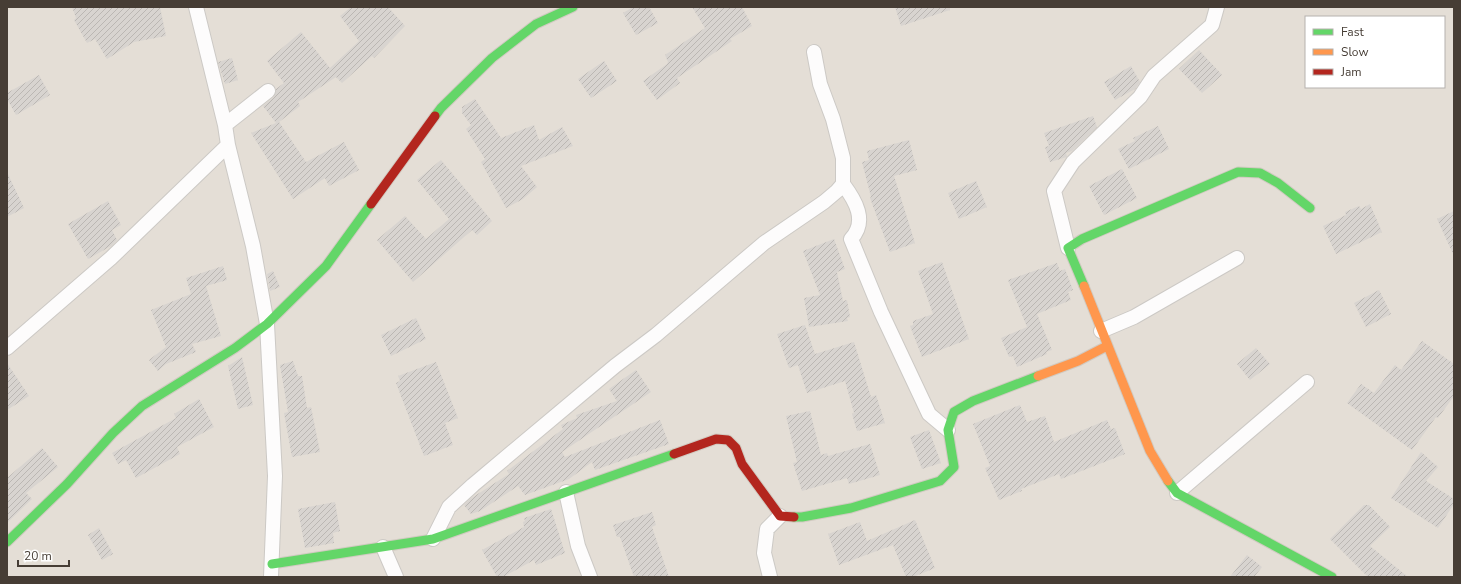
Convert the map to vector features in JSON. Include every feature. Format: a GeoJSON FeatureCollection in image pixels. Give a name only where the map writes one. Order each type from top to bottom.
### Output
{"type":"FeatureCollection","features":[{"type":"Feature","properties":{"kind":"street"},"geometry":{"type":"LineString","coordinates":[[196,7],[253,246],[267,324],[275,476],[272,570],[383,547],[434,539],[716,438],[728,440],[736,448],[742,464],[780,516]]}},
{"type":"Feature","properties":{"kind":"street"},"geometry":{"type":"LineString","coordinates":[[9,535],[142,406],[235,348],[267,324],[326,266],[441,108],[499,53],[536,24],[573,7]]}},
{"type":"Feature","properties":{"kind":"street"},"geometry":{"type":"LineString","coordinates":[[1217,7],[1212,24],[1154,76],[1140,97],[1073,162],[1054,191],[1068,248],[1150,451],[1161,471],[1177,493],[1332,577]]}},
{"type":"Feature","properties":{"kind":"street"},"geometry":{"type":"LineString","coordinates":[[814,52],[820,84],[833,119],[843,158],[843,184],[856,202],[858,210],[860,222],[856,235],[851,239],[881,312],[929,414],[948,430]]}},
{"type":"Feature","properties":{"kind":"street"},"geometry":{"type":"LineString","coordinates":[[225,125],[268,91]]}},
{"type":"Feature","properties":{"kind":"street"},"geometry":{"type":"LineString","coordinates":[[7,348],[111,258],[228,145]]}},
{"type":"Feature","properties":{"kind":"street"},"geometry":{"type":"LineString","coordinates":[[1068,248],[1082,239],[1238,172],[1260,173],[1278,183],[1310,208]]}},
{"type":"Feature","properties":{"kind":"street"},"geometry":{"type":"LineString","coordinates":[[434,539],[449,507],[473,485],[604,375],[656,335],[764,243],[824,202],[843,184]]}},
{"type":"Feature","properties":{"kind":"street"},"geometry":{"type":"LineString","coordinates":[[1101,331],[1134,317],[1237,258]]}},
{"type":"Feature","properties":{"kind":"street"},"geometry":{"type":"LineString","coordinates":[[770,577],[764,553],[767,529],[780,516],[802,517],[851,508],[940,481],[954,467],[948,430],[954,412],[973,401],[1078,361],[1107,346]]}},
{"type":"Feature","properties":{"kind":"street"},"geometry":{"type":"LineString","coordinates":[[1177,493],[1307,382]]}},
{"type":"Feature","properties":{"kind":"street"},"geometry":{"type":"LineString","coordinates":[[566,492],[578,546],[590,577]]}},
{"type":"Feature","properties":{"kind":"street"},"geometry":{"type":"LineString","coordinates":[[383,547],[396,577]]}},
{"type":"Feature","properties":{"kind":"shaded area"},"geometry":{"type":"Polygon","coordinates":[[[7,7],[1454,7],[1454,577],[7,577],[7,7]]]}},
{"type":"Feature","properties":{"kind":"building"},"geometry":{"type":"Polygon","coordinates":[[[72,7],[160,7],[166,36],[134,42],[107,59],[95,39],[87,43],[74,20],[76,18],[72,7]]]}},
{"type":"Feature","properties":{"kind":"building"},"geometry":{"type":"Polygon","coordinates":[[[351,7],[388,7],[405,26],[374,58],[372,56],[342,83],[336,77],[298,102],[300,106],[279,122],[306,162],[344,142],[359,170],[329,186],[325,178],[293,199],[251,133],[276,123],[263,106],[274,97],[276,89],[284,83],[267,61],[301,32],[330,68],[359,41],[340,16],[351,7]]]}},
{"type":"Feature","properties":{"kind":"building"},"geometry":{"type":"Polygon","coordinates":[[[633,7],[649,7],[658,23],[636,35],[623,13],[633,7]]]}},
{"type":"Feature","properties":{"kind":"building"},"geometry":{"type":"Polygon","coordinates":[[[692,7],[742,7],[752,26],[730,39],[732,41],[677,78],[680,83],[657,100],[643,81],[667,64],[668,62],[665,55],[705,28],[692,7]]]}},
{"type":"Feature","properties":{"kind":"building"},"geometry":{"type":"Polygon","coordinates":[[[895,7],[950,7],[950,10],[901,26],[895,7]]]}},
{"type":"Feature","properties":{"kind":"building"},"geometry":{"type":"Polygon","coordinates":[[[1199,50],[1222,75],[1202,93],[1179,69],[1199,50]]]}},
{"type":"Feature","properties":{"kind":"building"},"geometry":{"type":"Polygon","coordinates":[[[232,58],[238,80],[225,84],[218,62],[232,58]]]}},
{"type":"Feature","properties":{"kind":"building"},"geometry":{"type":"Polygon","coordinates":[[[604,61],[617,81],[591,98],[578,79],[604,61]]]}},
{"type":"Feature","properties":{"kind":"building"},"geometry":{"type":"Polygon","coordinates":[[[1131,66],[1140,82],[1135,89],[1115,100],[1104,82],[1131,66]]]}},
{"type":"Feature","properties":{"kind":"building"},"geometry":{"type":"Polygon","coordinates":[[[39,75],[50,95],[16,115],[7,99],[7,93],[39,75]]]}},
{"type":"Feature","properties":{"kind":"building"},"geometry":{"type":"Polygon","coordinates":[[[475,99],[501,138],[534,125],[539,140],[562,127],[573,146],[521,166],[537,187],[523,199],[506,208],[481,162],[485,159],[466,129],[471,125],[462,113],[462,107],[475,99]]]}},
{"type":"Feature","properties":{"kind":"building"},"geometry":{"type":"Polygon","coordinates":[[[1093,116],[1097,127],[1072,151],[1066,153],[1067,157],[1050,162],[1045,147],[1049,146],[1044,133],[1093,116]]]}},
{"type":"Feature","properties":{"kind":"building"},"geometry":{"type":"Polygon","coordinates":[[[1158,126],[1169,149],[1129,169],[1118,149],[1135,141],[1133,138],[1158,126]]]}},
{"type":"Feature","properties":{"kind":"building"},"geometry":{"type":"Polygon","coordinates":[[[909,140],[917,170],[894,176],[915,243],[890,252],[870,198],[862,162],[869,160],[867,151],[909,140]]]}},
{"type":"Feature","properties":{"kind":"building"},"geometry":{"type":"Polygon","coordinates":[[[441,160],[492,221],[477,235],[472,230],[413,282],[377,240],[405,216],[426,239],[449,219],[417,180],[441,160]]]}},
{"type":"Feature","properties":{"kind":"building"},"geometry":{"type":"Polygon","coordinates":[[[1122,169],[1137,198],[1104,215],[1089,186],[1122,169]]]}},
{"type":"Feature","properties":{"kind":"building"},"geometry":{"type":"Polygon","coordinates":[[[7,172],[24,208],[7,217],[7,172]]]}},
{"type":"Feature","properties":{"kind":"building"},"geometry":{"type":"Polygon","coordinates":[[[976,181],[987,207],[959,219],[948,193],[976,181]]]}},
{"type":"Feature","properties":{"kind":"building"},"geometry":{"type":"Polygon","coordinates":[[[108,201],[121,225],[112,230],[117,240],[111,246],[88,259],[68,224],[108,201]]]}},
{"type":"Feature","properties":{"kind":"building"},"geometry":{"type":"Polygon","coordinates":[[[1370,204],[1382,232],[1336,254],[1323,226],[1346,215],[1345,212],[1359,206],[1361,209],[1370,204]]]}},
{"type":"Feature","properties":{"kind":"building"},"geometry":{"type":"Polygon","coordinates":[[[1454,211],[1454,256],[1437,219],[1454,211]]]}},
{"type":"Feature","properties":{"kind":"building"},"geometry":{"type":"Polygon","coordinates":[[[834,239],[845,269],[837,272],[843,301],[847,300],[850,317],[847,318],[848,321],[809,327],[804,298],[820,295],[803,251],[834,239]]]}},
{"type":"Feature","properties":{"kind":"building"},"geometry":{"type":"Polygon","coordinates":[[[942,262],[969,339],[922,357],[910,326],[913,325],[913,321],[933,314],[918,271],[942,262]]]}},
{"type":"Feature","properties":{"kind":"building"},"geometry":{"type":"Polygon","coordinates":[[[1057,263],[1060,271],[1065,269],[1073,290],[1068,292],[1071,300],[1037,314],[1052,350],[1046,352],[1047,354],[1017,367],[1013,356],[1009,357],[1001,338],[1027,327],[1008,280],[1057,263]]]}},
{"type":"Feature","properties":{"kind":"building"},"geometry":{"type":"Polygon","coordinates":[[[223,266],[227,280],[206,286],[221,336],[192,344],[196,352],[166,364],[158,371],[149,360],[166,347],[151,310],[191,294],[186,278],[223,266]]]}},
{"type":"Feature","properties":{"kind":"building"},"geometry":{"type":"Polygon","coordinates":[[[273,271],[280,287],[270,291],[267,274],[273,271]]]}},
{"type":"Feature","properties":{"kind":"building"},"geometry":{"type":"Polygon","coordinates":[[[1379,290],[1391,314],[1366,327],[1354,303],[1379,290]]]}},
{"type":"Feature","properties":{"kind":"building"},"geometry":{"type":"Polygon","coordinates":[[[416,318],[426,339],[391,356],[381,335],[416,318]]]}},
{"type":"Feature","properties":{"kind":"building"},"geometry":{"type":"Polygon","coordinates":[[[805,325],[815,354],[854,342],[871,397],[876,395],[885,423],[857,431],[852,414],[854,413],[845,381],[807,393],[798,365],[789,368],[777,334],[805,325]]]}},
{"type":"Feature","properties":{"kind":"building"},"geometry":{"type":"Polygon","coordinates":[[[1422,341],[1454,364],[1454,396],[1438,418],[1436,417],[1412,450],[1347,403],[1361,384],[1374,393],[1395,365],[1401,370],[1422,341]]]}},
{"type":"Feature","properties":{"kind":"building"},"geometry":{"type":"Polygon","coordinates":[[[1256,348],[1270,364],[1250,380],[1237,364],[1256,348]]]}},
{"type":"Feature","properties":{"kind":"building"},"geometry":{"type":"Polygon","coordinates":[[[242,357],[253,405],[238,409],[228,366],[242,357]]]}},
{"type":"Feature","properties":{"kind":"building"},"geometry":{"type":"Polygon","coordinates":[[[293,361],[298,376],[302,376],[307,408],[311,407],[320,452],[292,457],[284,413],[288,412],[280,365],[293,361]]]}},
{"type":"Feature","properties":{"kind":"building"},"geometry":{"type":"Polygon","coordinates":[[[436,362],[458,418],[445,423],[453,445],[424,456],[396,383],[400,381],[398,376],[436,362]]]}},
{"type":"Feature","properties":{"kind":"building"},"geometry":{"type":"Polygon","coordinates":[[[7,363],[29,396],[7,410],[7,363]]]}},
{"type":"Feature","properties":{"kind":"building"},"geometry":{"type":"Polygon","coordinates":[[[636,370],[651,392],[562,452],[565,457],[660,420],[669,444],[595,470],[592,462],[569,479],[525,495],[518,486],[480,511],[471,514],[464,505],[470,499],[509,474],[507,471],[563,429],[561,425],[577,418],[576,415],[617,401],[609,389],[636,370]]]}},
{"type":"Feature","properties":{"kind":"building"},"geometry":{"type":"Polygon","coordinates":[[[199,399],[214,427],[177,447],[180,454],[136,478],[126,460],[118,464],[112,453],[176,418],[174,414],[199,399]]]}},
{"type":"Feature","properties":{"kind":"building"},"geometry":{"type":"Polygon","coordinates":[[[1020,405],[1027,422],[1045,416],[1054,442],[1107,420],[1111,429],[1115,428],[1125,454],[1061,479],[1059,474],[1021,489],[1022,491],[999,500],[985,468],[990,466],[973,424],[1020,405]]]}},
{"type":"Feature","properties":{"kind":"building"},"geometry":{"type":"Polygon","coordinates":[[[810,411],[821,455],[827,453],[828,456],[870,444],[880,475],[849,484],[847,478],[802,491],[793,463],[797,462],[786,416],[810,411]]]}},
{"type":"Feature","properties":{"kind":"building"},"geometry":{"type":"Polygon","coordinates":[[[929,430],[941,463],[922,469],[910,437],[929,430]]]}},
{"type":"Feature","properties":{"kind":"building"},"geometry":{"type":"Polygon","coordinates":[[[42,448],[58,467],[26,493],[32,499],[7,523],[7,478],[42,448]]]}},
{"type":"Feature","properties":{"kind":"building"},"geometry":{"type":"Polygon","coordinates":[[[1421,452],[1438,467],[1426,481],[1454,499],[1454,504],[1438,528],[1391,498],[1421,452]]]}},
{"type":"Feature","properties":{"kind":"building"},"geometry":{"type":"Polygon","coordinates":[[[335,502],[340,531],[333,533],[334,543],[305,548],[298,509],[335,502]]]}},
{"type":"Feature","properties":{"kind":"building"},"geometry":{"type":"Polygon","coordinates":[[[1364,505],[1369,505],[1390,527],[1370,546],[1408,577],[1368,577],[1330,539],[1364,505]]]}},
{"type":"Feature","properties":{"kind":"building"},"geometry":{"type":"Polygon","coordinates":[[[551,509],[565,553],[536,565],[534,560],[503,577],[497,577],[482,550],[524,527],[524,518],[551,509]]]}},
{"type":"Feature","properties":{"kind":"building"},"geometry":{"type":"Polygon","coordinates":[[[652,512],[656,525],[652,527],[669,577],[634,577],[620,537],[617,537],[613,525],[652,512]]]}},
{"type":"Feature","properties":{"kind":"building"},"geometry":{"type":"Polygon","coordinates":[[[915,520],[935,568],[913,577],[906,577],[893,545],[839,565],[828,534],[860,522],[867,541],[915,520]]]}},
{"type":"Feature","properties":{"kind":"building"},"geometry":{"type":"Polygon","coordinates":[[[99,528],[113,554],[102,560],[88,535],[99,528]]]}},
{"type":"Feature","properties":{"kind":"building"},"geometry":{"type":"Polygon","coordinates":[[[1247,555],[1262,567],[1254,577],[1230,577],[1247,555]]]}},
{"type":"Feature","properties":{"kind":"traffic: fast"},"geometry":{"type":"LineString","coordinates":[[435,116],[441,108],[492,58],[536,24],[573,7]]}},
{"type":"Feature","properties":{"kind":"traffic: fast"},"geometry":{"type":"LineString","coordinates":[[1084,286],[1068,248],[1082,239],[1238,172],[1260,173],[1278,183],[1310,208]]}},
{"type":"Feature","properties":{"kind":"traffic: fast"},"geometry":{"type":"LineString","coordinates":[[7,542],[67,484],[113,433],[142,406],[235,348],[267,324],[326,266],[371,204]]}},
{"type":"Feature","properties":{"kind":"traffic: fast"},"geometry":{"type":"LineString","coordinates":[[794,517],[802,517],[851,508],[940,481],[954,467],[948,430],[954,412],[973,401],[1038,376]]}},
{"type":"Feature","properties":{"kind":"traffic: fast"},"geometry":{"type":"LineString","coordinates":[[272,564],[433,539],[674,454]]}},
{"type":"Feature","properties":{"kind":"traffic: fast"},"geometry":{"type":"LineString","coordinates":[[1168,481],[1177,493],[1332,577]]}},
{"type":"Feature","properties":{"kind":"traffic: slow"},"geometry":{"type":"LineString","coordinates":[[1084,286],[1150,451],[1168,481]]}},
{"type":"Feature","properties":{"kind":"traffic: slow"},"geometry":{"type":"LineString","coordinates":[[1038,376],[1078,361],[1107,346]]}},
{"type":"Feature","properties":{"kind":"traffic: jam"},"geometry":{"type":"LineString","coordinates":[[371,204],[435,116]]}},
{"type":"Feature","properties":{"kind":"traffic: jam"},"geometry":{"type":"LineString","coordinates":[[674,454],[716,439],[728,440],[736,448],[742,464],[780,516],[794,517]]}}]}
